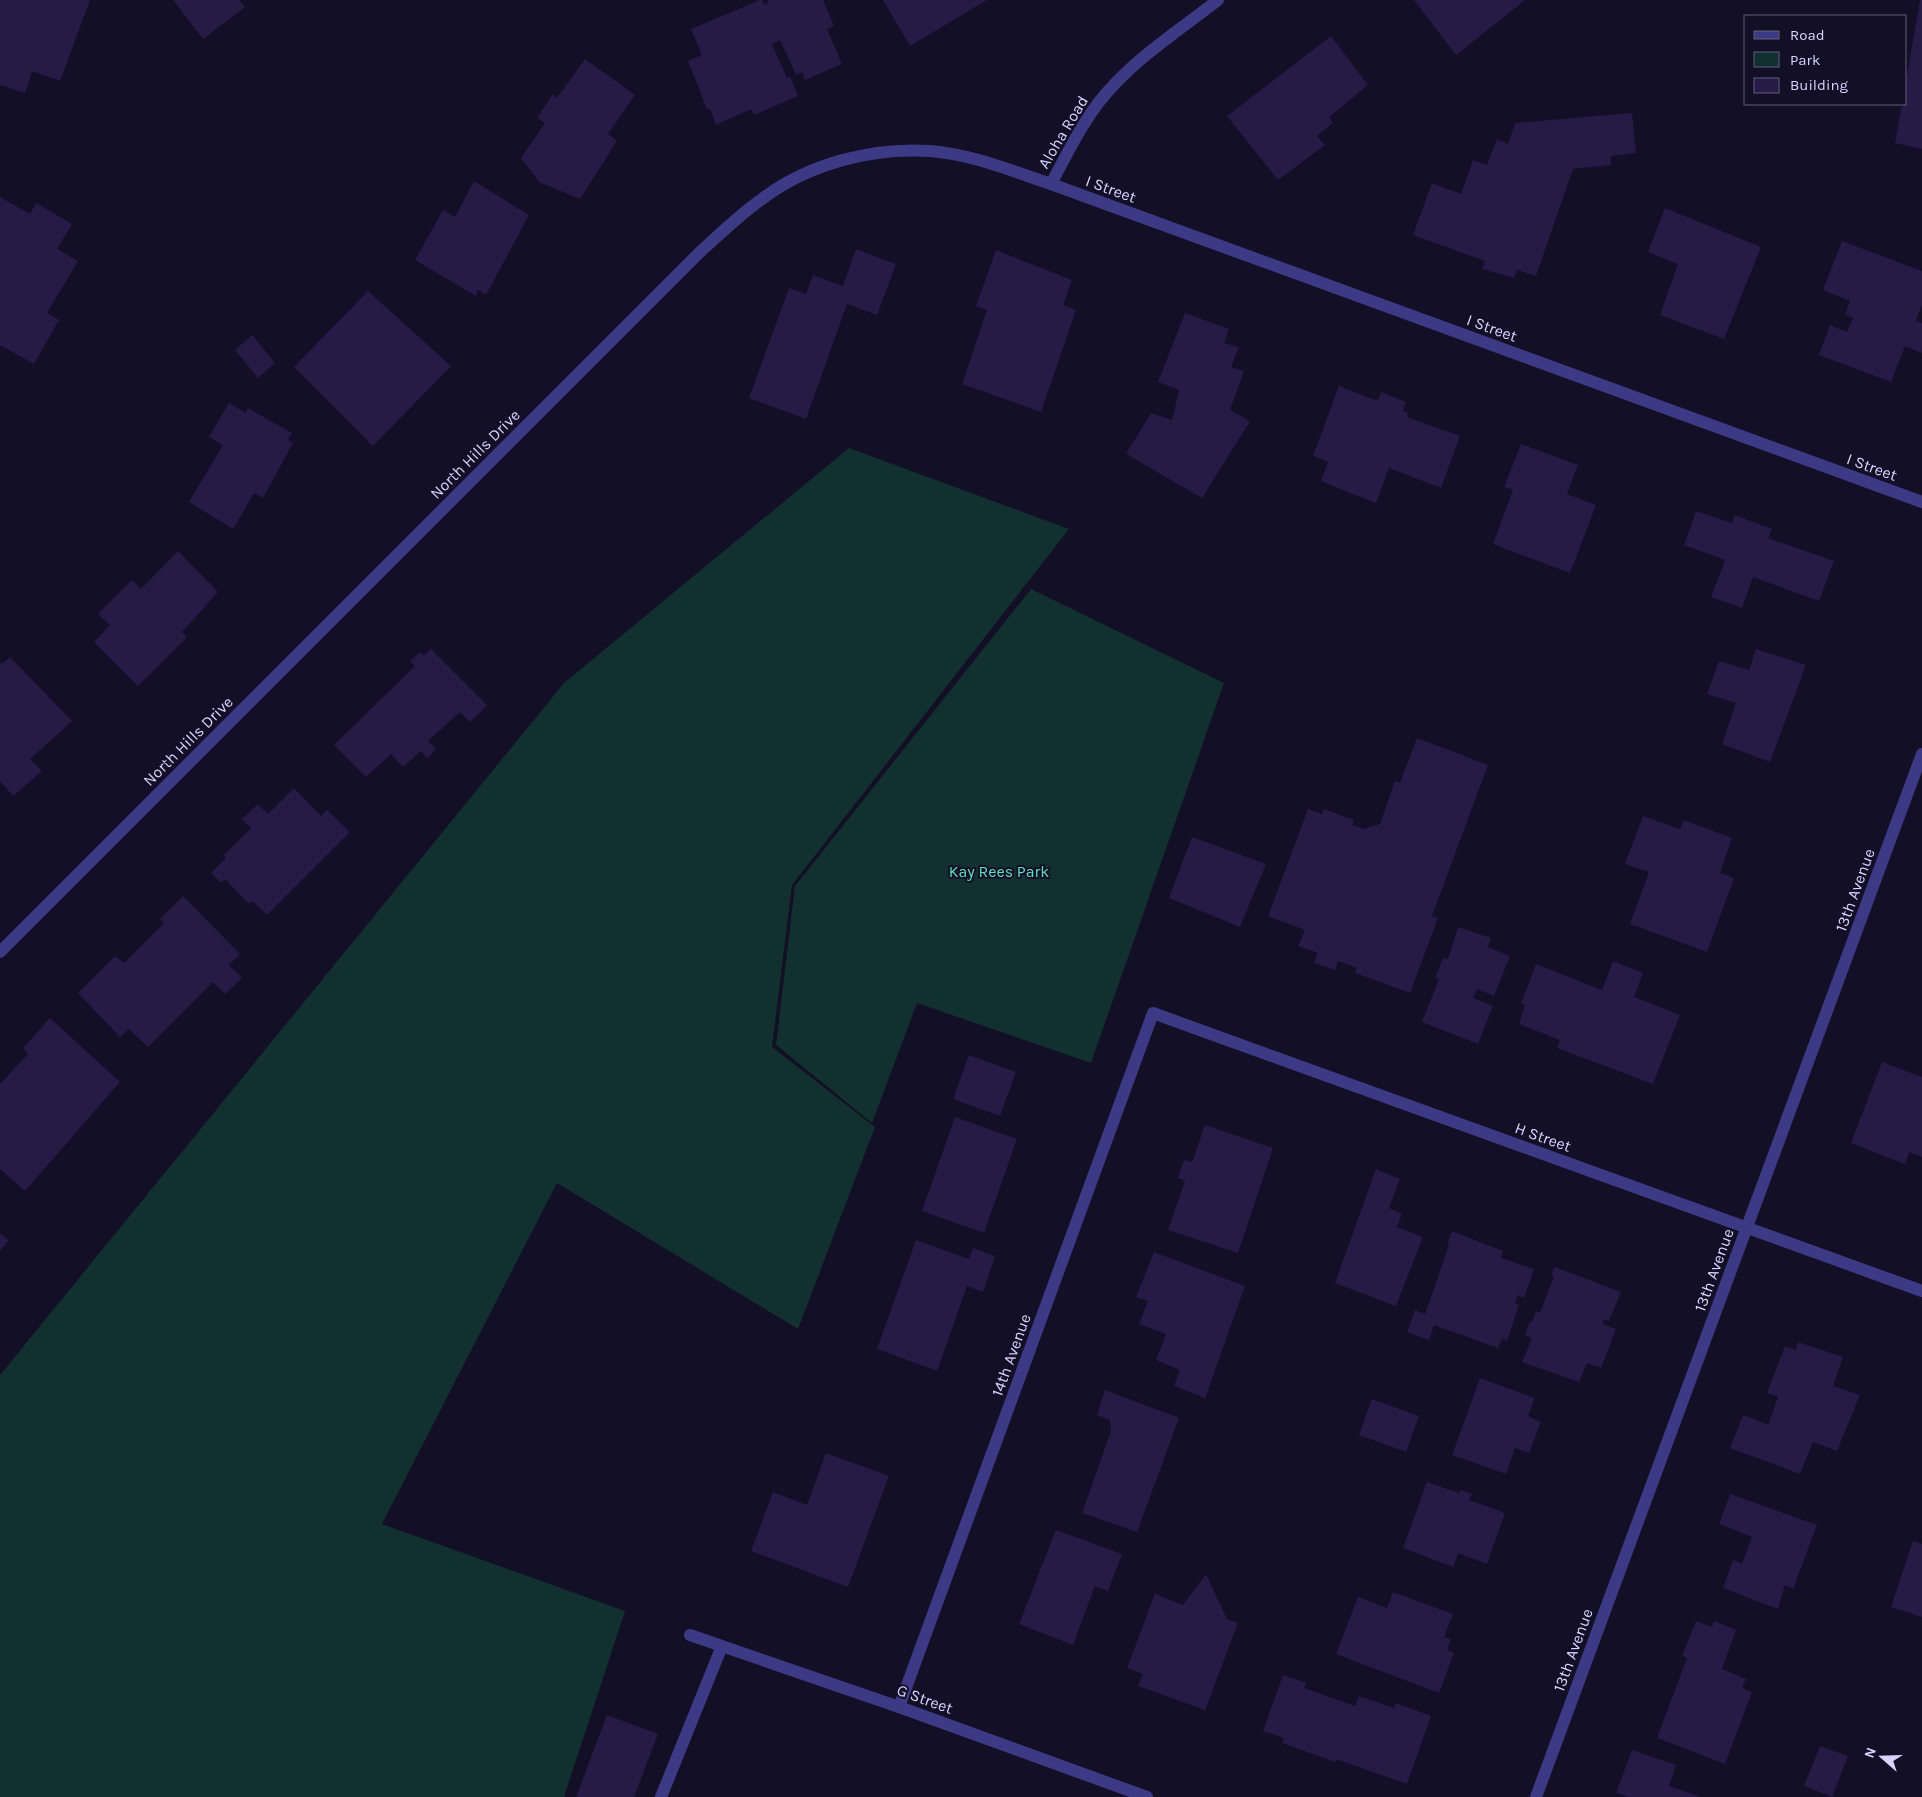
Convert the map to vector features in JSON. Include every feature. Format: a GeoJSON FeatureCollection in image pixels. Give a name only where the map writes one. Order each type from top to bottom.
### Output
{"type":"FeatureCollection","features":[{"type":"Feature","properties":{"kind":"street","name":"Aloha Road"},"geometry":{"type":"LineString","coordinates":[[1050,184],[1080,129],[1106,94],[1129,69],[1218,0]]}},
{"type":"Feature","properties":{"kind":"street","name":"North Hills Drive"},"geometry":{"type":"LineString","coordinates":[[0,952],[699,253],[762,198],[800,176],[838,161],[883,152],[930,151],[978,160],[1050,184]]}},
{"type":"Feature","properties":{"kind":"street","name":"I Street"},"geometry":{"type":"LineString","coordinates":[[1050,184],[1922,502]]}},
{"type":"Feature","properties":{"kind":"street","name":"13th Avenue"},"geometry":{"type":"LineString","coordinates":[[1536,1797],[1922,754]]}},
{"type":"Feature","properties":{"kind":"street","name":"H Street"},"geometry":{"type":"LineString","coordinates":[[1153,1013],[1922,1291]]}},
{"type":"Feature","properties":{"kind":"street","name":"14th Avenue"},"geometry":{"type":"LineString","coordinates":[[899,1707],[1153,1013]]}},
{"type":"Feature","properties":{"kind":"street","name":"G Street"},"geometry":{"type":"LineString","coordinates":[[690,1635],[899,1707],[1146,1797]]}},
{"type":"Feature","properties":{"kind":"street"},"geometry":{"type":"LineString","coordinates":[[661,1797],[722,1646]]}},
{"type":"Feature","properties":{"kind":"green space"},"geometry":{"type":"Polygon","coordinates":[[[849,448],[1069,529],[792,885],[772,1047],[875,1127],[798,1329],[557,1183],[382,1524],[625,1611],[564,1797],[0,1797],[0,1375],[564,683],[849,448]]]}},
{"type":"Feature","properties":{"kind":"green space","name":"Kay Rees Park"},"geometry":{"type":"Polygon","coordinates":[[[1031,589],[1224,683],[1091,1063],[917,1003],[872,1123],[776,1045],[795,886],[1031,589]]]}},
{"type":"Feature","properties":{"kind":"building"},"geometry":{"type":"Polygon","coordinates":[[[0,0],[90,0],[60,81],[32,71],[25,93],[0,85],[0,0]]]}},
{"type":"Feature","properties":{"kind":"building"},"geometry":{"type":"Polygon","coordinates":[[[173,0],[239,0],[245,7],[203,39],[173,0]]]}},
{"type":"Feature","properties":{"kind":"building"},"geometry":{"type":"Polygon","coordinates":[[[762,0],[764,5],[769,2],[768,0],[823,0],[834,26],[827,29],[842,64],[805,80],[802,72],[796,75],[780,40],[772,44],[787,78],[790,76],[798,96],[754,115],[751,109],[716,125],[710,109],[707,109],[688,61],[702,55],[691,29],[762,0]]]}},
{"type":"Feature","properties":{"kind":"building"},"geometry":{"type":"Polygon","coordinates":[[[883,0],[987,0],[910,46],[883,0]]]}},
{"type":"Feature","properties":{"kind":"building"},"geometry":{"type":"Polygon","coordinates":[[[1414,0],[1525,0],[1456,55],[1414,0]]]}},
{"type":"Feature","properties":{"kind":"building"},"geometry":{"type":"Polygon","coordinates":[[[1920,0],[1922,0],[1922,149],[1895,143],[1902,105],[1907,105],[1907,75],[1920,0]]]}},
{"type":"Feature","properties":{"kind":"building"},"geometry":{"type":"Polygon","coordinates":[[[1331,36],[1368,85],[1329,117],[1333,123],[1317,136],[1325,145],[1278,180],[1227,116],[1331,36]]]}},
{"type":"Feature","properties":{"kind":"building"},"geometry":{"type":"Polygon","coordinates":[[[585,59],[635,95],[608,134],[617,141],[580,199],[539,182],[521,158],[545,123],[537,118],[553,94],[557,98],[585,59]]]}},
{"type":"Feature","properties":{"kind":"building"},"geometry":{"type":"Polygon","coordinates":[[[1632,113],[1636,153],[1611,156],[1611,165],[1573,169],[1536,276],[1517,270],[1514,278],[1482,269],[1485,261],[1413,235],[1432,183],[1461,194],[1473,160],[1487,165],[1497,139],[1508,144],[1515,123],[1632,113]]]}},
{"type":"Feature","properties":{"kind":"building"},"geometry":{"type":"Polygon","coordinates":[[[474,181],[529,215],[486,295],[478,290],[476,296],[415,260],[443,210],[455,217],[474,181]]]}},
{"type":"Feature","properties":{"kind":"building"},"geometry":{"type":"Polygon","coordinates":[[[0,197],[30,214],[36,203],[72,224],[57,249],[78,261],[47,313],[59,320],[34,364],[0,345],[0,197]]]}},
{"type":"Feature","properties":{"kind":"building"},"geometry":{"type":"Polygon","coordinates":[[[1665,208],[1761,247],[1724,339],[1660,315],[1678,264],[1648,252],[1665,208]]]}},
{"type":"Feature","properties":{"kind":"building"},"geometry":{"type":"Polygon","coordinates":[[[1842,241],[1922,271],[1922,304],[1916,321],[1922,323],[1922,351],[1921,353],[1905,346],[1891,382],[1819,355],[1830,325],[1847,332],[1853,318],[1845,315],[1850,301],[1823,290],[1842,241]]]}},
{"type":"Feature","properties":{"kind":"building"},"geometry":{"type":"Polygon","coordinates":[[[856,249],[896,264],[877,315],[847,304],[806,419],[749,398],[789,288],[806,294],[813,275],[843,286],[856,249]]]}},
{"type":"Feature","properties":{"kind":"building"},"geometry":{"type":"Polygon","coordinates":[[[996,250],[1072,280],[1063,305],[1076,310],[1041,412],[962,384],[987,310],[976,306],[996,250]]]}},
{"type":"Feature","properties":{"kind":"building"},"geometry":{"type":"Polygon","coordinates":[[[368,291],[451,366],[373,446],[294,367],[368,291]]]}},
{"type":"Feature","properties":{"kind":"building"},"geometry":{"type":"Polygon","coordinates":[[[1185,313],[1229,329],[1224,343],[1239,347],[1231,367],[1244,371],[1230,410],[1250,421],[1202,498],[1126,454],[1151,413],[1172,420],[1179,390],[1158,382],[1185,313]]]}},
{"type":"Feature","properties":{"kind":"building"},"geometry":{"type":"Polygon","coordinates":[[[252,335],[275,363],[258,378],[235,350],[252,335]]]}},
{"type":"Feature","properties":{"kind":"building"},"geometry":{"type":"Polygon","coordinates":[[[1339,386],[1378,401],[1381,392],[1406,402],[1403,411],[1408,413],[1407,417],[1460,436],[1441,488],[1389,468],[1376,503],[1321,481],[1328,462],[1313,456],[1339,386]]]}},
{"type":"Feature","properties":{"kind":"building"},"geometry":{"type":"Polygon","coordinates":[[[229,403],[246,413],[248,408],[292,433],[288,440],[293,443],[263,498],[254,493],[233,529],[189,502],[223,445],[209,437],[229,403]]]}},
{"type":"Feature","properties":{"kind":"building"},"geometry":{"type":"Polygon","coordinates":[[[1521,444],[1578,465],[1567,494],[1596,505],[1570,573],[1493,544],[1513,490],[1504,487],[1521,444]]]}},
{"type":"Feature","properties":{"kind":"building"},"geometry":{"type":"Polygon","coordinates":[[[1696,511],[1732,523],[1735,515],[1772,529],[1768,538],[1834,561],[1819,601],[1753,577],[1742,608],[1711,597],[1725,560],[1684,545],[1696,511]]]}},
{"type":"Feature","properties":{"kind":"building"},"geometry":{"type":"Polygon","coordinates":[[[178,551],[218,592],[182,632],[187,637],[138,686],[94,642],[110,625],[98,614],[132,580],[141,589],[178,551]]]}},
{"type":"Feature","properties":{"kind":"building"},"geometry":{"type":"Polygon","coordinates":[[[431,649],[487,705],[470,722],[460,712],[428,741],[436,749],[427,758],[421,751],[403,767],[391,754],[366,777],[334,745],[415,666],[410,661],[420,652],[424,656],[431,649]]]}},
{"type":"Feature","properties":{"kind":"building"},"geometry":{"type":"Polygon","coordinates":[[[1756,649],[1806,665],[1770,762],[1722,744],[1736,703],[1707,694],[1719,661],[1749,670],[1756,649]]]}},
{"type":"Feature","properties":{"kind":"building"},"geometry":{"type":"Polygon","coordinates":[[[10,657],[72,721],[30,759],[42,771],[13,796],[0,781],[0,662],[2,664],[10,657]]]}},
{"type":"Feature","properties":{"kind":"building"},"geometry":{"type":"Polygon","coordinates":[[[1417,738],[1488,765],[1432,916],[1438,918],[1410,993],[1355,973],[1357,968],[1338,961],[1335,970],[1314,963],[1318,953],[1298,946],[1305,930],[1268,916],[1308,809],[1322,814],[1324,809],[1354,820],[1352,825],[1363,829],[1380,824],[1395,781],[1400,783],[1417,738]]]}},
{"type":"Feature","properties":{"kind":"building"},"geometry":{"type":"Polygon","coordinates":[[[294,788],[321,816],[327,810],[350,832],[267,915],[253,901],[249,904],[225,879],[221,883],[211,873],[226,858],[224,855],[251,828],[242,819],[258,804],[268,814],[294,788]]]}},
{"type":"Feature","properties":{"kind":"building"},"geometry":{"type":"Polygon","coordinates":[[[1643,816],[1680,829],[1684,820],[1732,838],[1720,873],[1734,878],[1707,952],[1630,924],[1649,872],[1625,864],[1643,816]]]}},
{"type":"Feature","properties":{"kind":"building"},"geometry":{"type":"Polygon","coordinates":[[[1192,837],[1266,864],[1240,927],[1169,898],[1192,837]]]}},
{"type":"Feature","properties":{"kind":"building"},"geometry":{"type":"Polygon","coordinates":[[[183,896],[240,954],[229,965],[242,978],[225,994],[213,982],[148,1047],[129,1029],[120,1037],[78,993],[115,956],[124,963],[164,923],[160,919],[183,896]]]}},
{"type":"Feature","properties":{"kind":"building"},"geometry":{"type":"Polygon","coordinates":[[[1458,927],[1491,938],[1488,947],[1510,956],[1494,996],[1477,989],[1473,998],[1493,1006],[1478,1044],[1422,1022],[1439,979],[1435,978],[1443,958],[1448,959],[1458,927]]]}},
{"type":"Feature","properties":{"kind":"building"},"geometry":{"type":"Polygon","coordinates":[[[1613,961],[1643,973],[1634,997],[1680,1015],[1653,1084],[1557,1048],[1560,1040],[1519,1024],[1525,1005],[1521,1004],[1536,964],[1602,990],[1613,961]]]}},
{"type":"Feature","properties":{"kind":"building"},"geometry":{"type":"Polygon","coordinates":[[[50,1018],[120,1082],[25,1191],[0,1169],[0,1084],[28,1054],[23,1048],[50,1018]]]}},
{"type":"Feature","properties":{"kind":"building"},"geometry":{"type":"Polygon","coordinates":[[[969,1055],[1016,1072],[1000,1116],[953,1099],[969,1055]]]}},
{"type":"Feature","properties":{"kind":"building"},"geometry":{"type":"Polygon","coordinates":[[[1882,1062],[1922,1077],[1922,1157],[1909,1152],[1905,1164],[1851,1143],[1882,1062]]]}},
{"type":"Feature","properties":{"kind":"building"},"geometry":{"type":"Polygon","coordinates":[[[955,1117],[1017,1139],[984,1233],[922,1211],[955,1117]]]}},
{"type":"Feature","properties":{"kind":"building"},"geometry":{"type":"Polygon","coordinates":[[[1205,1125],[1273,1148],[1238,1253],[1168,1230],[1185,1181],[1178,1178],[1184,1160],[1192,1162],[1205,1125]]]}},
{"type":"Feature","properties":{"kind":"building"},"geometry":{"type":"Polygon","coordinates":[[[1376,1169],[1400,1179],[1389,1208],[1402,1214],[1397,1227],[1423,1237],[1396,1306],[1335,1283],[1376,1169]]]}},
{"type":"Feature","properties":{"kind":"building"},"geometry":{"type":"Polygon","coordinates":[[[1452,1231],[1503,1251],[1501,1258],[1534,1269],[1524,1298],[1517,1295],[1515,1303],[1519,1305],[1507,1341],[1502,1339],[1498,1348],[1434,1325],[1429,1340],[1407,1332],[1415,1310],[1425,1314],[1452,1231]]]}},
{"type":"Feature","properties":{"kind":"building"},"geometry":{"type":"Polygon","coordinates":[[[0,1234],[9,1240],[0,1251],[0,1234]]]}},
{"type":"Feature","properties":{"kind":"building"},"geometry":{"type":"Polygon","coordinates":[[[916,1240],[969,1259],[973,1248],[995,1256],[983,1292],[967,1286],[937,1371],[877,1349],[916,1240]]]}},
{"type":"Feature","properties":{"kind":"building"},"geometry":{"type":"Polygon","coordinates":[[[1154,1252],[1245,1286],[1205,1398],[1174,1386],[1180,1370],[1156,1360],[1166,1334],[1139,1324],[1148,1301],[1136,1297],[1154,1252]]]}},
{"type":"Feature","properties":{"kind":"building"},"geometry":{"type":"Polygon","coordinates":[[[1555,1267],[1621,1292],[1609,1321],[1604,1319],[1603,1324],[1616,1329],[1601,1368],[1587,1363],[1579,1382],[1522,1362],[1532,1338],[1525,1335],[1536,1311],[1540,1313],[1554,1276],[1551,1275],[1555,1267]]]}},
{"type":"Feature","properties":{"kind":"building"},"geometry":{"type":"Polygon","coordinates":[[[1798,1342],[1843,1357],[1833,1386],[1860,1395],[1837,1451],[1813,1442],[1800,1474],[1730,1448],[1743,1415],[1768,1425],[1778,1397],[1767,1393],[1785,1346],[1796,1350],[1798,1342]]]}},
{"type":"Feature","properties":{"kind":"building"},"geometry":{"type":"Polygon","coordinates":[[[1480,1378],[1535,1398],[1528,1416],[1541,1422],[1529,1453],[1515,1448],[1506,1474],[1452,1455],[1480,1378]]]}},
{"type":"Feature","properties":{"kind":"building"},"geometry":{"type":"Polygon","coordinates":[[[1105,1390],[1179,1418],[1137,1532],[1082,1513],[1111,1431],[1110,1420],[1097,1415],[1105,1390]]]}},
{"type":"Feature","properties":{"kind":"building"},"geometry":{"type":"Polygon","coordinates":[[[1372,1399],[1419,1416],[1406,1452],[1359,1435],[1372,1399]]]}},
{"type":"Feature","properties":{"kind":"building"},"geometry":{"type":"Polygon","coordinates":[[[826,1453],[889,1476],[848,1587],[751,1551],[773,1492],[807,1505],[826,1453]]]}},
{"type":"Feature","properties":{"kind":"building"},"geometry":{"type":"Polygon","coordinates":[[[1427,1482],[1459,1493],[1461,1490],[1472,1494],[1469,1500],[1505,1513],[1487,1564],[1458,1553],[1453,1567],[1403,1548],[1427,1482]]]}},
{"type":"Feature","properties":{"kind":"building"},"geometry":{"type":"Polygon","coordinates":[[[1730,1494],[1817,1525],[1793,1589],[1785,1585],[1778,1609],[1723,1588],[1733,1560],[1742,1564],[1752,1537],[1719,1524],[1730,1494]]]}},
{"type":"Feature","properties":{"kind":"building"},"geometry":{"type":"Polygon","coordinates":[[[1056,1530],[1122,1554],[1108,1591],[1095,1586],[1073,1645],[1019,1624],[1056,1530]]]}},
{"type":"Feature","properties":{"kind":"building"},"geometry":{"type":"Polygon","coordinates":[[[1913,1541],[1922,1544],[1922,1617],[1891,1607],[1913,1541]]]}},
{"type":"Feature","properties":{"kind":"building"},"geometry":{"type":"Polygon","coordinates":[[[1206,1574],[1227,1619],[1238,1623],[1205,1710],[1138,1686],[1143,1674],[1127,1668],[1155,1594],[1183,1605],[1206,1574]]]}},
{"type":"Feature","properties":{"kind":"building"},"geometry":{"type":"Polygon","coordinates":[[[1393,1592],[1453,1614],[1444,1637],[1451,1639],[1447,1650],[1454,1653],[1439,1693],[1336,1654],[1358,1597],[1387,1608],[1393,1592]]]}},
{"type":"Feature","properties":{"kind":"building"},"geometry":{"type":"Polygon","coordinates":[[[1696,1621],[1712,1627],[1714,1621],[1736,1630],[1722,1669],[1746,1679],[1742,1688],[1752,1692],[1725,1764],[1657,1738],[1687,1658],[1682,1656],[1696,1621]]]}},
{"type":"Feature","properties":{"kind":"building"},"geometry":{"type":"Polygon","coordinates":[[[1283,1675],[1306,1683],[1304,1688],[1355,1706],[1359,1696],[1394,1708],[1396,1703],[1431,1716],[1407,1784],[1336,1759],[1335,1762],[1282,1743],[1284,1738],[1263,1731],[1283,1675]]]}},
{"type":"Feature","properties":{"kind":"building"},"geometry":{"type":"Polygon","coordinates":[[[607,1715],[658,1734],[634,1797],[576,1797],[607,1715]]]}},
{"type":"Feature","properties":{"kind":"building"},"geometry":{"type":"Polygon","coordinates":[[[1820,1746],[1848,1756],[1832,1797],[1804,1786],[1820,1746]]]}},
{"type":"Feature","properties":{"kind":"building"},"geometry":{"type":"Polygon","coordinates":[[[1632,1750],[1676,1765],[1669,1786],[1701,1797],[1629,1797],[1616,1793],[1632,1750]]]}}]}
